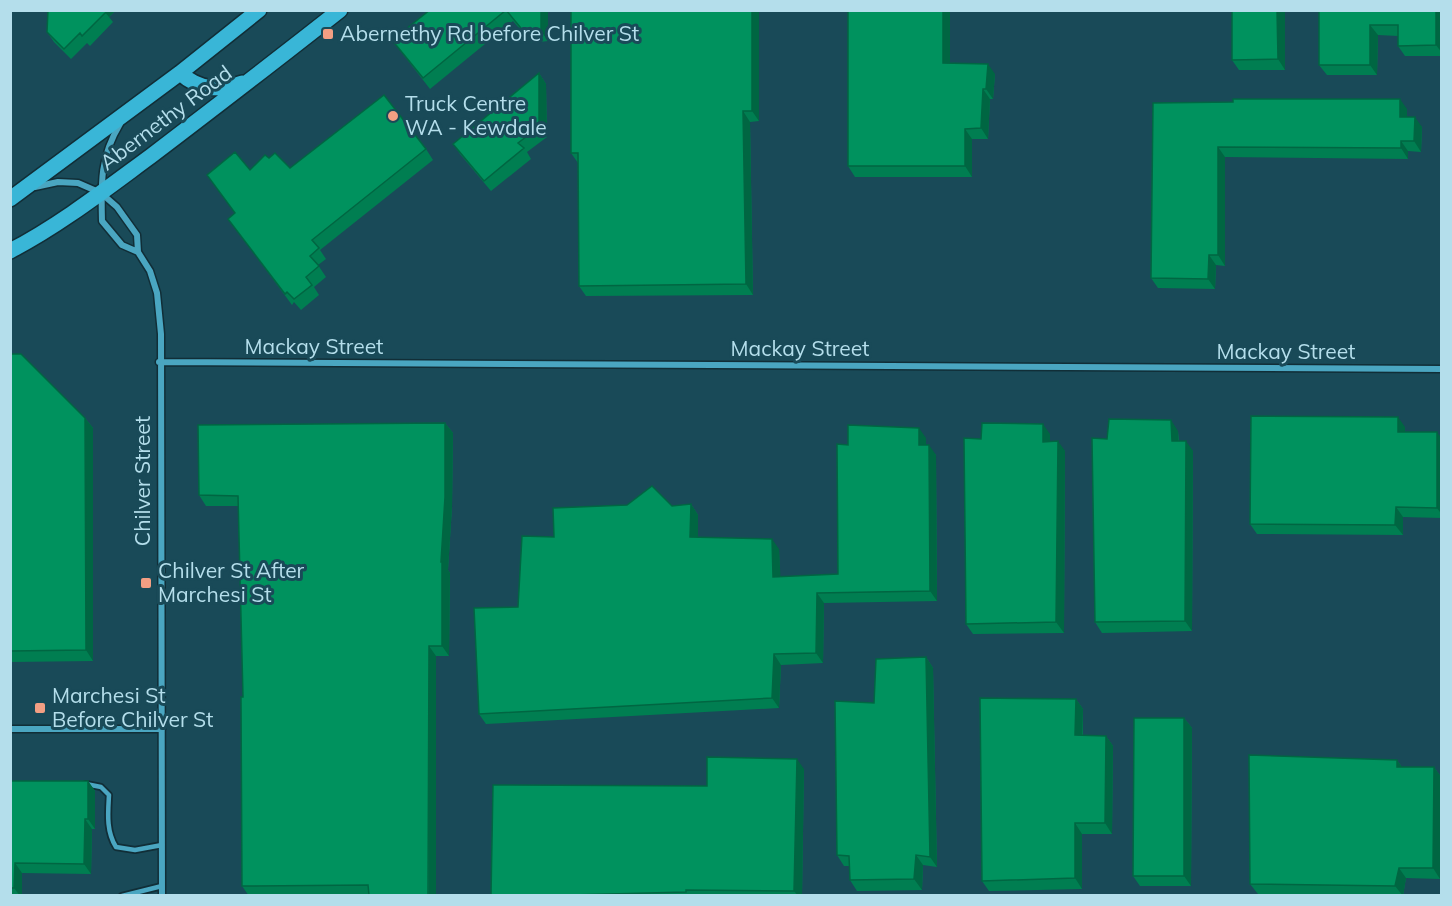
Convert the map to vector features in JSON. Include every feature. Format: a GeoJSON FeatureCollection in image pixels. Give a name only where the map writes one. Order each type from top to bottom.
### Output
{"type":"FeatureCollection","features":[{"type":"Feature","properties":{"kind":"main road","name":"Abernethy Road"},"geometry":{"type":"LineString","coordinates":[[10,199],[180,73],[259,10]]}},
{"type":"Feature","properties":{"kind":"main road","name":"Abernethy Road"},"geometry":{"type":"LineString","coordinates":[[10,251],[28,242],[101,193],[340,10]]}},
{"type":"Feature","properties":{"kind":"main road"},"geometry":{"type":"LineString","coordinates":[[180,73],[191,83],[206,87],[228,88],[250,81]]}},
{"type":"Feature","properties":{"kind":"street","name":"Chilver Street"},"geometry":{"type":"LineString","coordinates":[[128,112],[107,148],[102,166],[102,221],[122,245],[138,252]]}},
{"type":"Feature","properties":{"kind":"street","name":"Chilver Street"},"geometry":{"type":"LineString","coordinates":[[25,189],[58,182],[78,183],[101,193],[117,207],[136,234],[138,252],[150,271],[157,293],[160,314],[162,896]]}},
{"type":"Feature","properties":{"kind":"street","name":"Mackay Street"},"geometry":{"type":"LineString","coordinates":[[159,362],[1442,369]]}},
{"type":"Feature","properties":{"kind":"street"},"geometry":{"type":"LineString","coordinates":[[10,729],[162,729]]}},
{"type":"Feature","properties":{"kind":"lane"},"geometry":{"type":"LineString","coordinates":[[75,784],[101,787],[109,795],[107,815],[110,837],[116,847],[135,850],[162,845]]}},
{"type":"Feature","properties":{"kind":"lane"},"geometry":{"type":"LineString","coordinates":[[122,896],[162,886]]}},
{"type":"Feature","properties":{"kind":"building"},"geometry":{"type":"Polygon","coordinates":[[[48,10],[104,10],[106,12],[82,36],[80,33],[64,49],[47,32],[48,10]]]}},
{"type":"Feature","properties":{"kind":"building"},"geometry":{"type":"Polygon","coordinates":[[[430,10],[506,10],[423,78],[392,40],[430,10]]]}},
{"type":"Feature","properties":{"kind":"building"},"geometry":{"type":"Polygon","coordinates":[[[506,10],[541,10],[541,31],[525,33],[506,10]]]}},
{"type":"Feature","properties":{"kind":"building"},"geometry":{"type":"Polygon","coordinates":[[[571,10],[752,10],[752,111],[743,111],[746,284],[579,286],[578,153],[571,153],[571,10]]]}},
{"type":"Feature","properties":{"kind":"building"},"geometry":{"type":"Polygon","coordinates":[[[848,10],[943,10],[943,63],[988,64],[986,89],[983,89],[981,128],[965,129],[965,166],[848,166],[848,10]]]}},
{"type":"Feature","properties":{"kind":"building"},"geometry":{"type":"Polygon","coordinates":[[[1232,10],[1277,10],[1278,59],[1232,60],[1232,10]]]}},
{"type":"Feature","properties":{"kind":"building"},"geometry":{"type":"Polygon","coordinates":[[[1319,10],[1436,10],[1436,45],[1398,46],[1398,25],[1370,25],[1370,65],[1319,65],[1319,10]]]}},
{"type":"Feature","properties":{"kind":"building"},"geometry":{"type":"Polygon","coordinates":[[[539,73],[539,127],[518,143],[524,148],[484,181],[453,144],[539,73]]]}},
{"type":"Feature","properties":{"kind":"building"},"geometry":{"type":"Polygon","coordinates":[[[384,95],[426,149],[312,240],[319,248],[310,256],[319,266],[306,277],[312,285],[294,299],[287,292],[285,294],[228,219],[235,213],[207,175],[235,152],[250,170],[265,155],[269,158],[275,153],[290,168],[384,95]]]}},
{"type":"Feature","properties":{"kind":"building"},"geometry":{"type":"Polygon","coordinates":[[[1233,99],[1400,99],[1400,117],[1415,117],[1414,141],[1401,141],[1401,148],[1218,147],[1218,255],[1209,255],[1208,279],[1151,278],[1153,103],[1233,102],[1233,99]]]}},
{"type":"Feature","properties":{"kind":"building"},"geometry":{"type":"Polygon","coordinates":[[[10,354],[21,354],[85,418],[86,650],[10,651],[10,354]]]}},
{"type":"Feature","properties":{"kind":"building"},"geometry":{"type":"Polygon","coordinates":[[[1251,416],[1398,417],[1398,432],[1437,432],[1437,508],[1396,507],[1395,525],[1250,524],[1251,416]]]}},
{"type":"Feature","properties":{"kind":"building"},"geometry":{"type":"Polygon","coordinates":[[[1109,419],[1171,420],[1172,441],[1186,441],[1185,621],[1095,622],[1092,438],[1107,439],[1109,419]]]}},
{"type":"Feature","properties":{"kind":"building"},"geometry":{"type":"Polygon","coordinates":[[[445,423],[445,497],[441,562],[442,646],[429,646],[428,895],[369,895],[368,885],[242,886],[241,697],[243,697],[238,496],[199,495],[198,425],[445,423]]]}},
{"type":"Feature","properties":{"kind":"building"},"geometry":{"type":"Polygon","coordinates":[[[982,423],[1043,424],[1043,442],[1058,441],[1056,622],[966,624],[964,438],[981,439],[982,423]]]}},
{"type":"Feature","properties":{"kind":"building"},"geometry":{"type":"Polygon","coordinates":[[[848,425],[919,428],[919,445],[929,445],[930,591],[817,593],[816,653],[774,654],[772,698],[479,714],[474,608],[518,607],[522,536],[554,537],[553,508],[627,505],[652,486],[672,506],[691,504],[690,537],[772,539],[773,577],[838,574],[837,444],[848,445],[848,425]]]}},
{"type":"Feature","properties":{"kind":"building"},"geometry":{"type":"Polygon","coordinates":[[[926,657],[930,857],[916,855],[914,879],[850,880],[849,856],[837,855],[835,701],[874,703],[876,659],[926,657]]]}},
{"type":"Feature","properties":{"kind":"building"},"geometry":{"type":"Polygon","coordinates":[[[980,698],[1076,699],[1075,735],[1106,736],[1105,823],[1075,823],[1075,878],[982,881],[980,698]]]}},
{"type":"Feature","properties":{"kind":"building"},"geometry":{"type":"Polygon","coordinates":[[[1134,718],[1184,718],[1184,876],[1133,876],[1134,718]]]}},
{"type":"Feature","properties":{"kind":"building"},"geometry":{"type":"Polygon","coordinates":[[[1249,755],[1397,760],[1397,767],[1434,767],[1433,868],[1399,868],[1395,886],[1250,884],[1249,755]]]}},
{"type":"Feature","properties":{"kind":"building"},"geometry":{"type":"Polygon","coordinates":[[[707,757],[797,759],[794,891],[686,890],[686,892],[491,896],[493,785],[707,786],[707,757]]]}},
{"type":"Feature","properties":{"kind":"building"},"geometry":{"type":"Polygon","coordinates":[[[10,781],[88,781],[88,819],[85,819],[84,864],[15,863],[14,888],[10,888],[10,781]]]}},
{"type":"Feature","properties":{"kind":"place","name":"Abernethy Rd before Chilver St"},"geometry":{"type":"Point","coordinates":[328,34]}},
{"type":"Feature","properties":{"kind":"place","name":"Truck Centre WA - Kewdale"},"geometry":{"type":"Point","coordinates":[393,116]}},
{"type":"Feature","properties":{"kind":"place","name":"Chilver St After Marchesi St"},"geometry":{"type":"Point","coordinates":[146,583]}},
{"type":"Feature","properties":{"kind":"place","name":"Marchesi St Before Chilver St"},"geometry":{"type":"Point","coordinates":[40,708]}}]}
